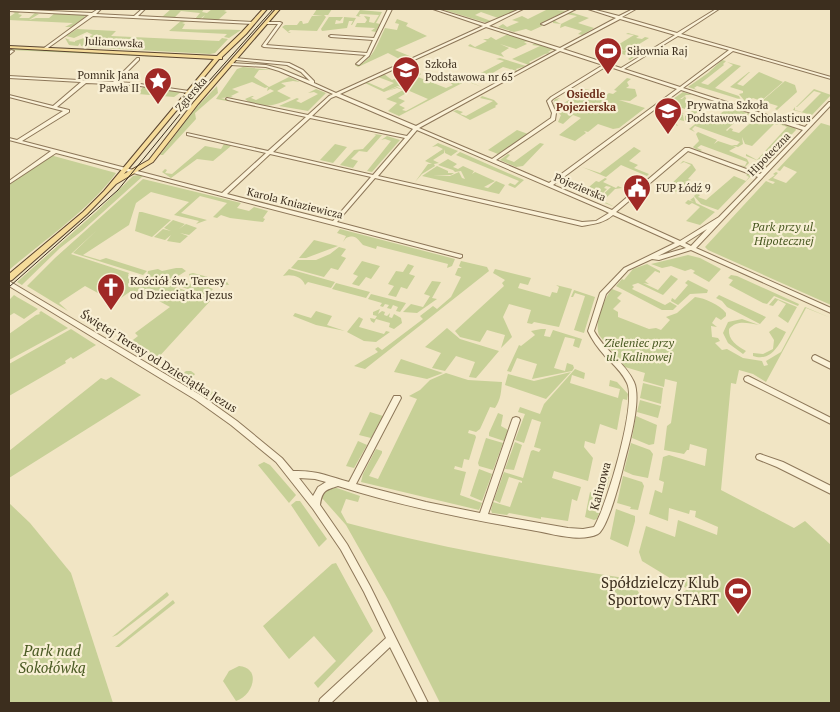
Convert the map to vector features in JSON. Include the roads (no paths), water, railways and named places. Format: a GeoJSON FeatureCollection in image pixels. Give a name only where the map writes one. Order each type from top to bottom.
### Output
{"type":"FeatureCollection","features":[{"type":"Feature","properties":{"kind":"main road","name":"Zgierska"},"geometry":{"type":"LineString","coordinates":[[9,278],[85,213],[112,185],[218,58],[266,9]]}},
{"type":"Feature","properties":{"kind":"main road","name":"Zgierska"},"geometry":{"type":"LineString","coordinates":[[112,185],[152,160],[196,103],[234,62],[278,9]]}},
{"type":"Feature","properties":{"kind":"main road","name":"Julianowska"},"geometry":{"type":"LineString","coordinates":[[10,51],[45,49],[218,58],[234,62]]}},
{"type":"Feature","properties":{"kind":"main road","name":"Julianowska"},"geometry":{"type":"LineString","coordinates":[[10,51],[214,63],[234,62]]}},
{"type":"Feature","properties":{"kind":"street"},"geometry":{"type":"LineString","coordinates":[[45,49],[100,9]]}},
{"type":"Feature","properties":{"kind":"street"},"geometry":{"type":"LineString","coordinates":[[134,17],[144,9]]}},
{"type":"Feature","properties":{"kind":"street"},"geometry":{"type":"LineString","coordinates":[[358,64],[368,54],[390,9]]}},
{"type":"Feature","properties":{"kind":"street"},"geometry":{"type":"LineString","coordinates":[[434,9],[806,129]]}},
{"type":"Feature","properties":{"kind":"street"},"geometry":{"type":"LineString","coordinates":[[223,195],[329,98],[522,9]]}},
{"type":"Feature","properties":{"kind":"street"},"geometry":{"type":"LineString","coordinates":[[543,24],[574,9]]}},
{"type":"Feature","properties":{"kind":"street"},"geometry":{"type":"LineString","coordinates":[[590,9],[831,78]]}},
{"type":"Feature","properties":{"kind":"street"},"geometry":{"type":"LineString","coordinates":[[334,223],[416,128],[635,9]]}},
{"type":"Feature","properties":{"kind":"street"},"geometry":{"type":"LineString","coordinates":[[622,69],[718,9]]}},
{"type":"Feature","properties":{"kind":"street"},"geometry":{"type":"LineString","coordinates":[[9,10],[253,23]]}},
{"type":"Feature","properties":{"kind":"street"},"geometry":{"type":"LineString","coordinates":[[267,23],[280,23],[264,46],[368,54]]}},
{"type":"Feature","properties":{"kind":"street"},"geometry":{"type":"LineString","coordinates":[[331,36],[376,39]]}},
{"type":"Feature","properties":{"kind":"street"},"geometry":{"type":"LineString","coordinates":[[550,185],[732,50]]}},
{"type":"Feature","properties":{"kind":"street"},"geometry":{"type":"LineString","coordinates":[[115,82],[138,59]]}},
{"type":"Feature","properties":{"kind":"street","name":"Pojezierska"},"geometry":{"type":"LineString","coordinates":[[234,62],[274,68],[319,86],[614,213],[831,311]]}},
{"type":"Feature","properties":{"kind":"street","name":"Pojezierska"},"geometry":{"type":"LineString","coordinates":[[234,62],[288,64],[299,69],[319,86]]}},
{"type":"Feature","properties":{"kind":"street"},"geometry":{"type":"LineString","coordinates":[[493,160],[553,119],[554,113],[549,102],[552,98],[607,64]]}},
{"type":"Feature","properties":{"kind":"street"},"geometry":{"type":"LineString","coordinates":[[9,77],[115,82],[189,92]]}},
{"type":"Feature","properties":{"kind":"street"},"geometry":{"type":"LineString","coordinates":[[55,108],[85,81]]}},
{"type":"Feature","properties":{"kind":"street"},"geometry":{"type":"LineString","coordinates":[[9,96],[67,111],[18,141]]}},
{"type":"Feature","properties":{"kind":"street"},"geometry":{"type":"LineString","coordinates":[[228,99],[407,137]]}},
{"type":"Feature","properties":{"kind":"street","name":"Hipoteczna"},"geometry":{"type":"LineString","coordinates":[[692,248],[831,103]]}},
{"type":"Feature","properties":{"kind":"street"},"geometry":{"type":"LineString","coordinates":[[189,134],[578,224],[598,222],[614,213],[682,152],[688,149],[761,176]]}},
{"type":"Feature","properties":{"kind":"street","name":"Karola Kniaziewicza"},"geometry":{"type":"LineString","coordinates":[[9,139],[460,256]]}},
{"type":"Feature","properties":{"kind":"street"},"geometry":{"type":"LineString","coordinates":[[9,183],[54,151]]}},
{"type":"Feature","properties":{"kind":"street","name":"Hipoteczna"},"geometry":{"type":"LineString","coordinates":[[680,243],[720,218]]}},
{"type":"Feature","properties":{"kind":"street","name":"Kalinowa"},"geometry":{"type":"LineString","coordinates":[[292,475],[309,474],[341,484],[482,517],[580,533],[593,532],[600,527],[609,505],[626,440],[634,392],[626,376],[594,337],[591,328],[604,291],[630,265],[680,243]]}},
{"type":"Feature","properties":{"kind":"street","name":"Kalinowa"},"geometry":{"type":"LineString","coordinates":[[651,257],[659,258],[692,248]]}},
{"type":"Feature","properties":{"kind":"street","name":"Świętej Teresy od Dzieciątka Jezus"},"geometry":{"type":"LineString","coordinates":[[9,283],[206,403],[276,457],[316,506],[356,567],[422,703]]}},
{"type":"Feature","properties":{"kind":"street"},"geometry":{"type":"LineString","coordinates":[[815,358],[831,366]]}},
{"type":"Feature","properties":{"kind":"street"},"geometry":{"type":"LineString","coordinates":[[748,379],[831,421]]}},
{"type":"Feature","properties":{"kind":"street"},"geometry":{"type":"LineString","coordinates":[[350,486],[397,398]]}},
{"type":"Feature","properties":{"kind":"street"},"geometry":{"type":"LineString","coordinates":[[482,517],[516,420]]}},
{"type":"Feature","properties":{"kind":"street"},"geometry":{"type":"LineString","coordinates":[[760,457],[780,464],[831,490]]}},
{"type":"Feature","properties":{"kind":"street"},"geometry":{"type":"LineString","coordinates":[[316,506],[318,495],[322,488],[328,485],[341,484]]}},
{"type":"Feature","properties":{"kind":"street"},"geometry":{"type":"LineString","coordinates":[[324,703],[392,639]]}},
{"type":"Feature","properties":{"kind":"tram line"},"geometry":{"type":"LineString","coordinates":[[9,287],[118,190],[185,108],[273,9]]}},
{"type":"Feature","properties":{"kind":"place","name":"Siłownia Raj"},"geometry":{"type":"Point","coordinates":[608,75]}},
{"type":"Feature","properties":{"kind":"place","name":"Szkoła Podstawowa nr 65"},"geometry":{"type":"Point","coordinates":[406,94]}},
{"type":"Feature","properties":{"kind":"place","name":"Pomnik Jana Pawła II"},"geometry":{"type":"Point","coordinates":[158,105]}},
{"type":"Feature","properties":{"kind":"place","name":"Prywatna Szkoła Podstawowa Scholasticus"},"geometry":{"type":"Point","coordinates":[668,135]}},
{"type":"Feature","properties":{"kind":"place","name":"FUP Łódź 9"},"geometry":{"type":"Point","coordinates":[637,212]}},
{"type":"Feature","properties":{"kind":"place","name":"Kościół św. Teresy od Dzieciątka Jezus"},"geometry":{"type":"Point","coordinates":[111,311]}},
{"type":"Feature","properties":{"kind":"place","name":"Spółdzielczy Klub Sportowy START"},"geometry":{"type":"Point","coordinates":[738,615]}},
{"type":"Feature","properties":{"kind":"district","name":"Osiedle Pojezierska"},"geometry":{"type":"Point","coordinates":[586,100]}},
{"type":"Feature","properties":{"kind":"park label","name":"Park przy ul. Hipotecznej"},"geometry":{"type":"Point","coordinates":[784,233]}},
{"type":"Feature","properties":{"kind":"park label","name":"Zieleniec przy ul. Kalinowej"},"geometry":{"type":"Point","coordinates":[639,349]}},
{"type":"Feature","properties":{"kind":"park label","name":"Park nad Sokołówką"},"geometry":{"type":"Point","coordinates":[52,658]}}]}
